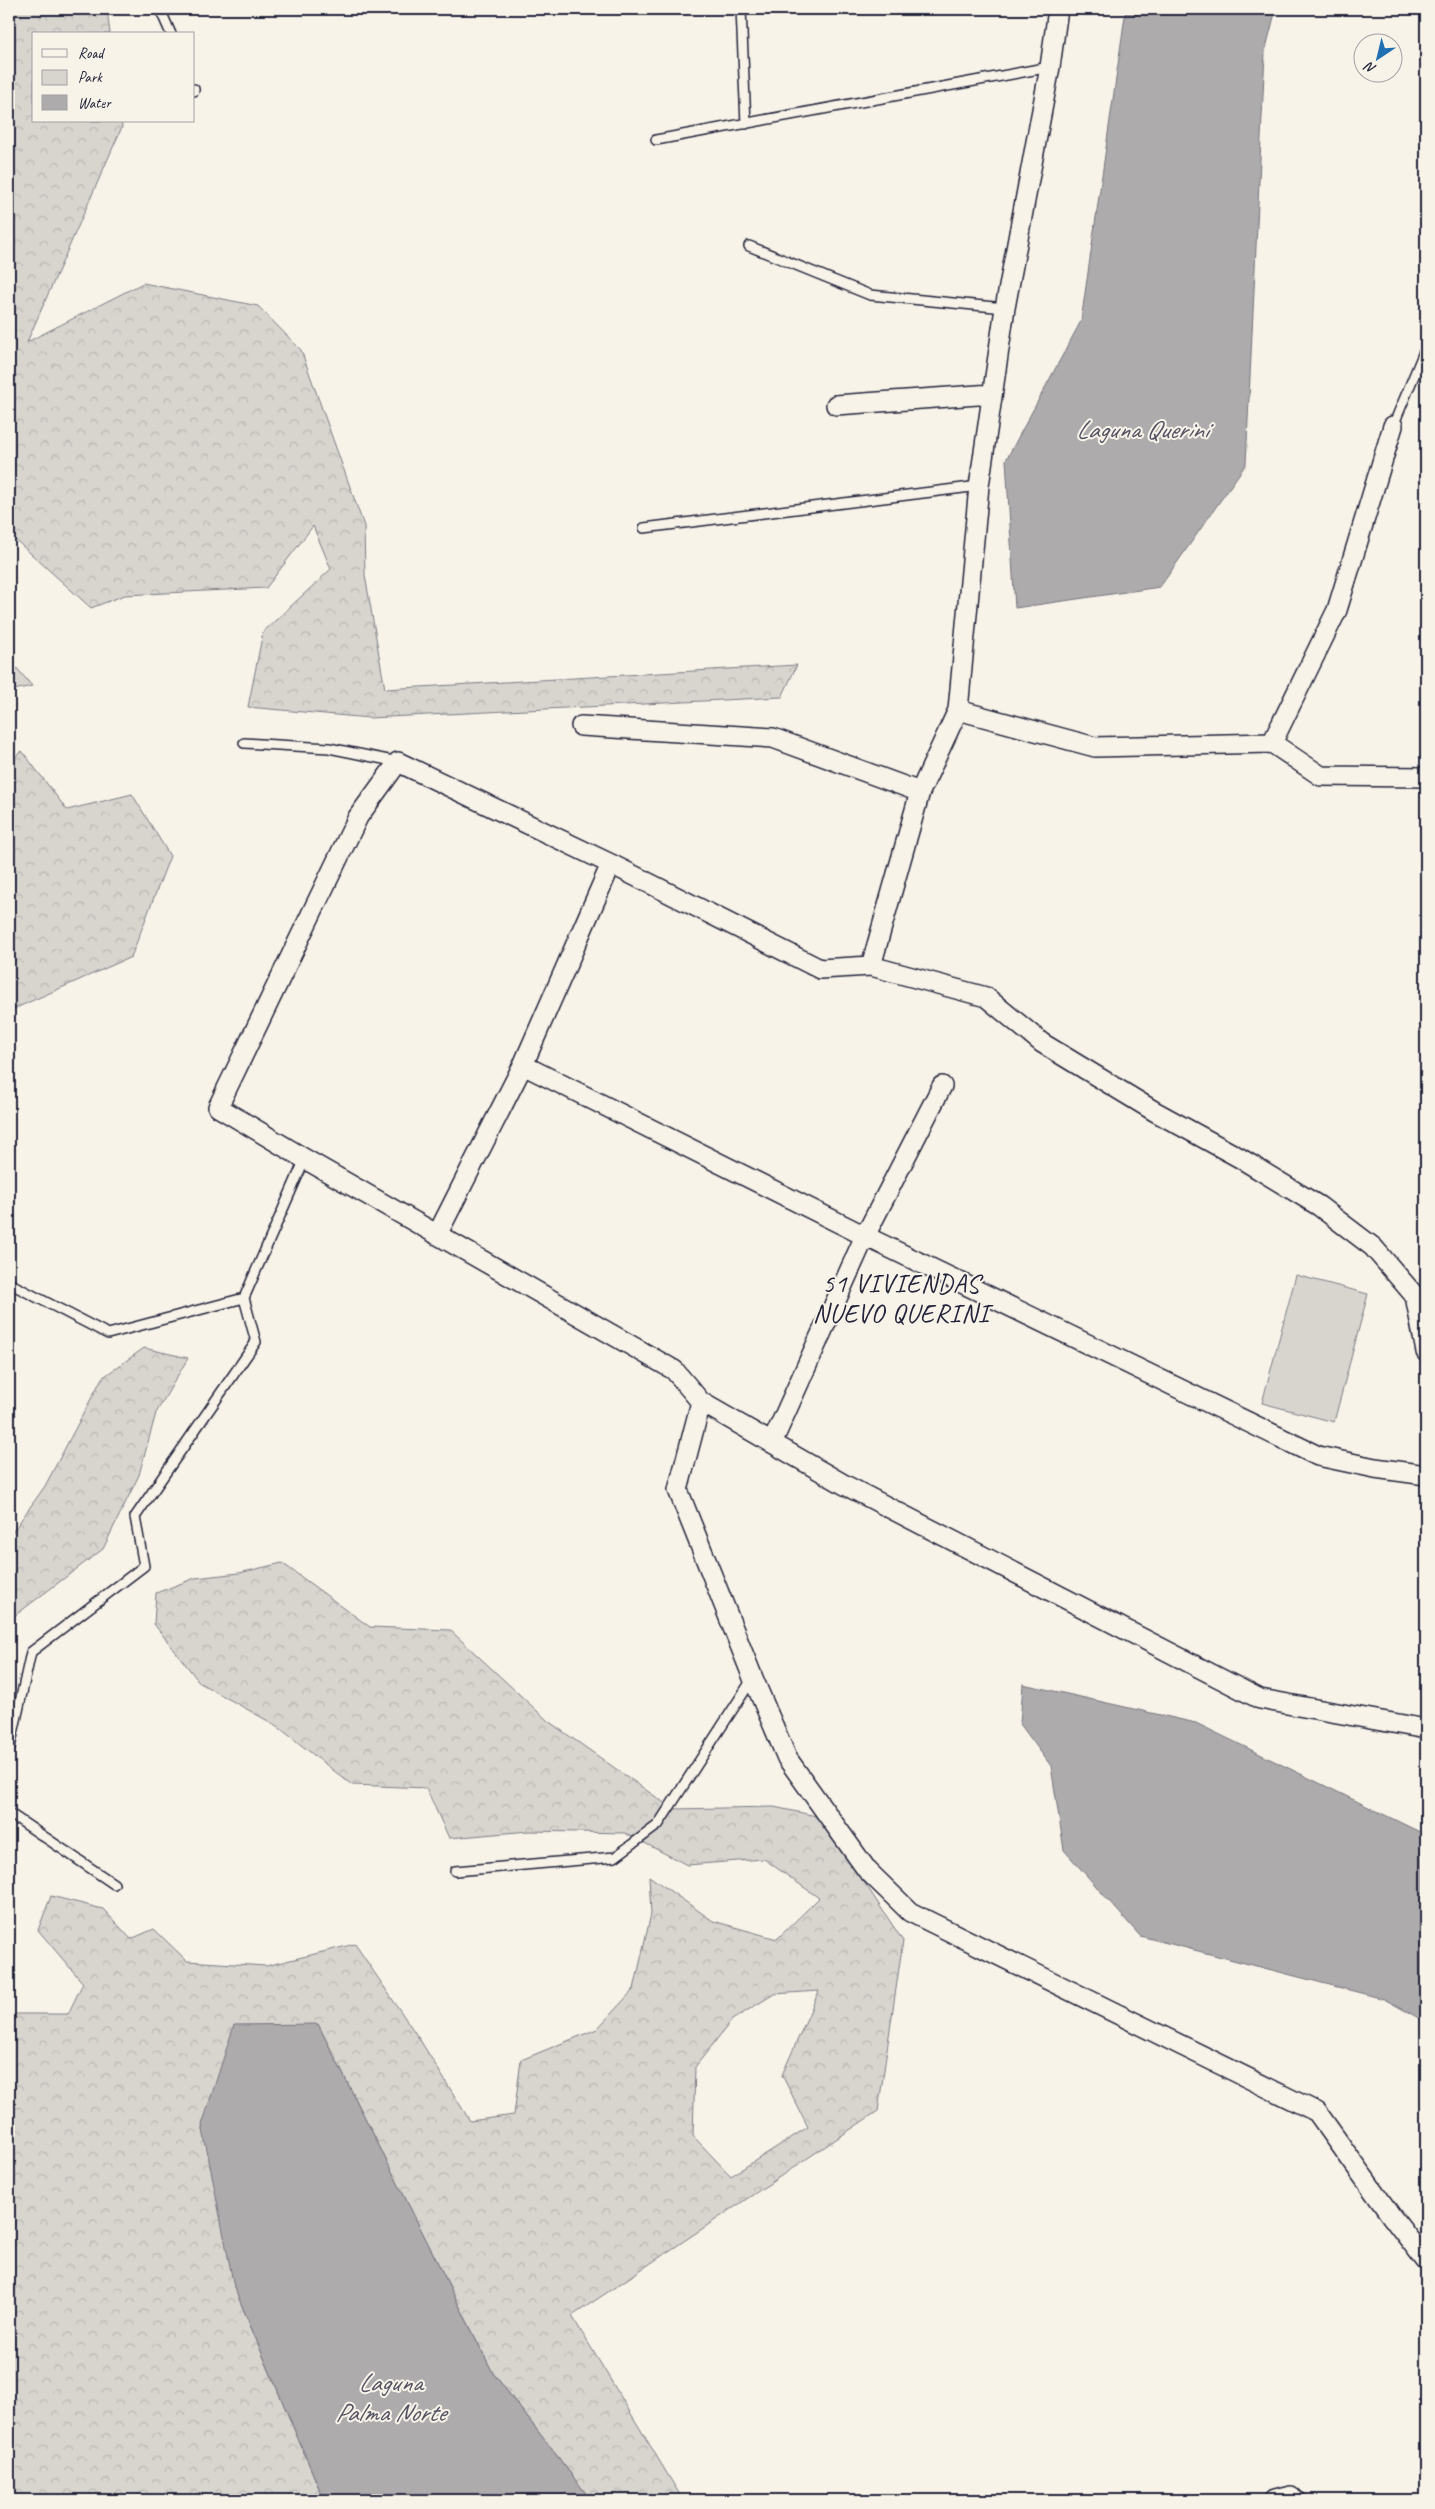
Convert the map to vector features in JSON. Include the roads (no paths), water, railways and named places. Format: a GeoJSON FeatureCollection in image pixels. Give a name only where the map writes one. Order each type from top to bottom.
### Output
{"type":"FeatureCollection","features":[{"type":"Feature","properties":{"kind":"street"},"geometry":{"type":"LineString","coordinates":[[871,966],[920,792],[958,710],[979,486],[992,394],[1005,308],[1050,68],[1058,9]]}},
{"type":"Feature","properties":{"kind":"street"},"geometry":{"type":"LineString","coordinates":[[836,405],[992,394]]}},
{"type":"Feature","properties":{"kind":"street"},"geometry":{"type":"LineString","coordinates":[[1272,743],[1337,610],[1393,426]]}},
{"type":"Feature","properties":{"kind":"street"},"geometry":{"type":"LineString","coordinates":[[958,710],[1095,747],[1272,743],[1321,776],[1426,778]]}},
{"type":"Feature","properties":{"kind":"street"},"geometry":{"type":"LineString","coordinates":[[581,726],[773,738],[920,792]]}},
{"type":"Feature","properties":{"kind":"street"},"geometry":{"type":"LineString","coordinates":[[1426,1352],[1415,1296],[1373,1247],[1319,1206],[1240,1158],[1154,1112],[1042,1043],[986,998],[871,966],[820,969],[611,864],[398,762],[358,818],[218,1107],[305,1159],[674,1370],[701,1402],[845,1485],[1260,1699],[1426,1729]]}},
{"type":"Feature","properties":{"kind":"street"},"geometry":{"type":"LineString","coordinates":[[437,1235],[523,1065],[611,864]]}},
{"type":"Feature","properties":{"kind":"street"},"geometry":{"type":"LineString","coordinates":[[523,1065],[865,1236],[1318,1456],[1375,1468],[1426,1475]]}},
{"type":"Feature","properties":{"kind":"street"},"geometry":{"type":"LineString","coordinates":[[772,1443],[865,1236],[942,1086]]}},
{"type":"Feature","properties":{"kind":"street"},"geometry":{"type":"LineString","coordinates":[[701,1402],[678,1490],[787,1758],[867,1870],[910,1912],[1317,2112],[1426,2261]]}},
{"type":"Feature","properties":{"kind":"street"},"geometry":{"type":"LineString","coordinates":[[1274,2500],[1291,2496],[1295,2500]]}},
{"type":"Feature","properties":{"kind":"lane"},"geometry":{"type":"LineString","coordinates":[[160,9],[170,32]]}},
{"type":"Feature","properties":{"kind":"lane"},"geometry":{"type":"LineString","coordinates":[[741,9],[746,124]]}},
{"type":"Feature","properties":{"kind":"lane"},"geometry":{"type":"LineString","coordinates":[[656,140],[1050,68]]}},
{"type":"Feature","properties":{"kind":"lane"},"geometry":{"type":"LineString","coordinates":[[749,246],[870,296],[1005,308]]}},
{"type":"Feature","properties":{"kind":"lane"},"geometry":{"type":"LineString","coordinates":[[1393,426],[1426,347]]}},
{"type":"Feature","properties":{"kind":"lane"},"geometry":{"type":"LineString","coordinates":[[644,528],[979,486]]}},
{"type":"Feature","properties":{"kind":"lane"},"geometry":{"type":"LineString","coordinates":[[244,743],[328,748],[398,762]]}},
{"type":"Feature","properties":{"kind":"lane"},"geometry":{"type":"LineString","coordinates":[[9,1752],[31,1652],[144,1566],[135,1517],[256,1342],[244,1298],[305,1159]]}},
{"type":"Feature","properties":{"kind":"lane"},"geometry":{"type":"LineString","coordinates":[[9,1283],[108,1334],[244,1298]]}},
{"type":"Feature","properties":{"kind":"lane"},"geometry":{"type":"LineString","coordinates":[[455,1871],[615,1857],[658,1825],[753,1678]]}},
{"type":"Feature","properties":{"kind":"lane"},"geometry":{"type":"LineString","coordinates":[[9,1813],[114,1884]]}},
{"type":"Feature","properties":{"kind":"water","name":"Laguna Querini"},"geometry":{"type":"Polygon","coordinates":[[[1126,9],[1276,9],[1265,52],[1246,464],[1160,587],[1015,608],[1006,460],[1081,321],[1126,9]]]}},
{"type":"Feature","properties":{"kind":"water"},"geometry":{"type":"Polygon","coordinates":[[[1023,1684],[1196,1723],[1426,1835],[1426,2022],[1384,1999],[1140,1936],[1064,1850],[1051,1766],[1020,1724],[1023,1684]]]}},
{"type":"Feature","properties":{"kind":"water","name":"Laguna Palma Norte"},"geometry":{"type":"Polygon","coordinates":[[[318,2024],[493,2373],[591,2500],[324,2500],[234,2287],[202,2125],[234,2025],[318,2024]]]}},
{"type":"Feature","properties":{"kind":"district","name":"51 VIVIENDAS NUEVO QUERINI"},"geometry":{"type":"Point","coordinates":[901,1298]}}]}
